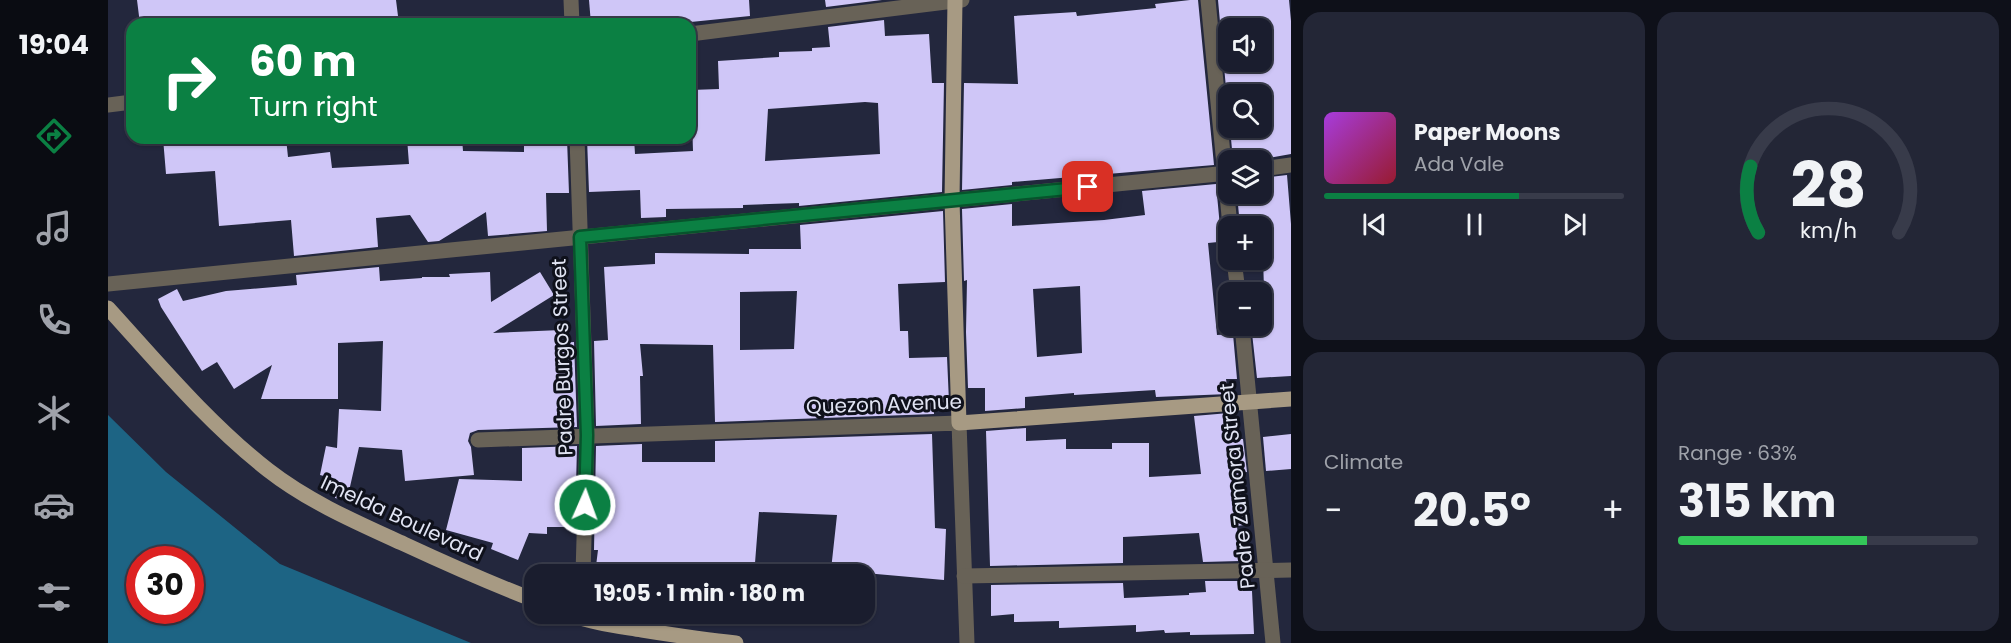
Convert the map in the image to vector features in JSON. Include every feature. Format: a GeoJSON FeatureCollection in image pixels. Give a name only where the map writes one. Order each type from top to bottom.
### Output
{"type":"FeatureCollection","features":[{"type":"Feature","properties":{"kind":"main road"},"geometry":{"type":"LineString","coordinates":[[955,0],[952,200],[959,423]]}},
{"type":"Feature","properties":{"kind":"main road","name":"Imelda Boulevard"},"geometry":{"type":"LineString","coordinates":[[108,308],[199,408],[270,471],[307,496],[362,525],[524,596]]}},
{"type":"Feature","properties":{"kind":"main road","name":"Quezon Avenue"},"geometry":{"type":"LineString","coordinates":[[959,423],[1291,399]]}},
{"type":"Feature","properties":{"kind":"main road"},"geometry":{"type":"LineString","coordinates":[[621,624],[689,638],[736,643]]}},
{"type":"Feature","properties":{"kind":"street"},"geometry":{"type":"LineString","coordinates":[[571,0],[572,18]]}},
{"type":"Feature","properties":{"kind":"street"},"geometry":{"type":"LineString","coordinates":[[696,33],[962,0]]}},
{"type":"Feature","properties":{"kind":"street"},"geometry":{"type":"LineString","coordinates":[[1208,0],[1224,150]]}},
{"type":"Feature","properties":{"kind":"street"},"geometry":{"type":"LineString","coordinates":[[108,105],[126,103]]}},
{"type":"Feature","properties":{"kind":"street","name":"Padre Burgos Street"},"geometry":{"type":"LineString","coordinates":[[577,144],[587,435],[583,564]]}},
{"type":"Feature","properties":{"kind":"street"},"geometry":{"type":"LineString","coordinates":[[1272,168],[1291,165]]}},
{"type":"Feature","properties":{"kind":"street"},"geometry":{"type":"LineString","coordinates":[[108,284],[1218,174]]}},
{"type":"Feature","properties":{"kind":"street","name":"Padre Zamora Street"},"geometry":{"type":"LineString","coordinates":[[1243,336],[1273,643]]}},
{"type":"Feature","properties":{"kind":"street"},"geometry":{"type":"LineString","coordinates":[[959,423],[967,643]]}},
{"type":"Feature","properties":{"kind":"street","name":"Quezon Avenue"},"geometry":{"type":"LineString","coordinates":[[478,440],[959,423]]}},
{"type":"Feature","properties":{"kind":"street"},"geometry":{"type":"LineString","coordinates":[[964,576],[1291,570]]}},
{"type":"Feature","properties":{"kind":"water"},"geometry":{"type":"Polygon","coordinates":[[[108,415],[166,472],[280,564],[471,643],[108,643],[108,415]]]}},
{"type":"Feature","properties":{"kind":"building"},"geometry":{"type":"Polygon","coordinates":[[[137,0],[396,0],[398,18],[139,18],[137,0]]]}},
{"type":"Feature","properties":{"kind":"building"},"geometry":{"type":"Polygon","coordinates":[[[589,0],[749,0],[750,16],[696,21],[696,18],[590,18],[589,0]]]}},
{"type":"Feature","properties":{"kind":"building"},"geometry":{"type":"Polygon","coordinates":[[[825,0],[882,0],[826,7],[825,0]]]}},
{"type":"Feature","properties":{"kind":"building"},"geometry":{"type":"Polygon","coordinates":[[[1198,0],[1214,165],[1012,182],[1012,185],[962,190],[964,83],[1018,84],[1014,16],[1076,12],[1077,16],[1156,8],[1155,4],[1198,0]]]}},
{"type":"Feature","properties":{"kind":"building"},"geometry":{"type":"Polygon","coordinates":[[[1218,0],[1289,0],[1291,154],[1272,157],[1272,150],[1232,150],[1231,138],[1272,138],[1272,84],[1226,84],[1225,72],[1272,72],[1272,18],[1220,18],[1218,0]]]}},
{"type":"Feature","properties":{"kind":"building"},"geometry":{"type":"Polygon","coordinates":[[[884,20],[885,36],[929,34],[932,83],[944,83],[942,192],[799,206],[799,203],[743,205],[743,208],[666,209],[666,217],[641,218],[640,190],[589,192],[587,144],[634,144],[635,154],[693,151],[693,144],[696,144],[696,90],[719,89],[718,61],[779,57],[779,52],[812,51],[812,48],[830,47],[828,27],[884,20]],[[878,103],[768,109],[765,161],[880,154],[878,103]]]}},
{"type":"Feature","properties":{"kind":"building"},"geometry":{"type":"Polygon","coordinates":[[[164,144],[287,144],[288,157],[330,152],[332,168],[409,164],[407,144],[462,144],[463,151],[524,152],[524,144],[567,144],[569,193],[546,193],[547,231],[488,236],[486,212],[439,241],[428,242],[410,215],[376,218],[378,247],[294,256],[291,220],[219,226],[215,171],[166,174],[164,144]]]}},
{"type":"Feature","properties":{"kind":"building"},"geometry":{"type":"Polygon","coordinates":[[[1287,175],[1291,224],[1291,376],[1257,378],[1252,336],[1272,336],[1272,282],[1264,282],[1263,270],[1272,270],[1272,216],[1239,216],[1238,204],[1272,204],[1272,177],[1287,175]]]}},
{"type":"Feature","properties":{"kind":"building"},"geometry":{"type":"Polygon","coordinates":[[[1216,184],[1219,216],[1218,242],[1208,243],[1217,335],[1233,336],[1237,379],[1226,379],[1228,394],[1156,397],[1155,390],[1074,395],[1074,393],[1025,397],[1025,408],[985,411],[985,388],[968,388],[967,280],[964,281],[962,209],[1012,204],[1012,226],[1145,215],[1142,191],[1216,184]],[[1080,286],[1033,289],[1037,357],[1082,353],[1080,286]]]}},
{"type":"Feature","properties":{"kind":"building"},"geometry":{"type":"Polygon","coordinates":[[[943,211],[945,282],[898,284],[900,331],[908,331],[909,358],[947,357],[949,402],[934,403],[934,414],[715,422],[713,345],[640,344],[643,376],[640,376],[641,424],[596,426],[594,341],[608,340],[604,267],[655,264],[655,253],[749,254],[749,249],[801,249],[800,225],[943,211]],[[797,291],[740,292],[740,350],[794,349],[797,291]]]}},
{"type":"Feature","properties":{"kind":"building"},"geometry":{"type":"Polygon","coordinates":[[[379,267],[380,281],[490,272],[491,302],[540,272],[554,295],[493,333],[561,330],[561,343],[574,342],[577,427],[478,430],[470,433],[468,441],[471,447],[474,475],[405,481],[402,450],[359,447],[347,500],[335,498],[336,479],[320,475],[326,446],[337,448],[339,409],[381,411],[383,341],[338,343],[338,399],[261,399],[272,365],[234,389],[217,362],[202,371],[158,299],[177,289],[183,301],[226,291],[297,285],[296,275],[379,267]]]}},
{"type":"Feature","properties":{"kind":"building"},"geometry":{"type":"Polygon","coordinates":[[[1229,413],[1235,439],[1243,439],[1247,472],[1239,473],[1244,525],[1237,526],[1240,561],[1203,562],[1199,533],[1123,537],[1123,563],[990,566],[986,431],[1026,428],[1026,441],[1066,439],[1066,449],[1112,449],[1112,443],[1149,443],[1149,477],[1201,474],[1194,416],[1229,413]]]}},
{"type":"Feature","properties":{"kind":"building"},"geometry":{"type":"Polygon","coordinates":[[[932,434],[935,528],[946,529],[944,580],[875,574],[875,564],[832,564],[837,515],[759,512],[755,563],[761,564],[596,564],[598,550],[594,550],[596,446],[642,444],[642,462],[715,462],[715,441],[932,434]]]}},
{"type":"Feature","properties":{"kind":"building"},"geometry":{"type":"Polygon","coordinates":[[[1291,434],[1291,469],[1266,471],[1263,437],[1291,434]]]}},
{"type":"Feature","properties":{"kind":"building"},"geometry":{"type":"Polygon","coordinates":[[[577,446],[575,527],[547,527],[547,534],[529,533],[518,560],[491,549],[493,543],[446,530],[459,479],[522,481],[522,448],[577,446]]]}},
{"type":"Feature","properties":{"kind":"building"},"geometry":{"type":"Polygon","coordinates":[[[1205,581],[1242,581],[1243,591],[1252,591],[1254,634],[1190,635],[1190,632],[1165,633],[1164,630],[1136,632],[1136,625],[1059,628],[1059,621],[1014,622],[1014,614],[991,616],[991,585],[1123,583],[1124,598],[1206,592],[1205,581]]]}},
{"type":"Feature","properties":{"kind":"route"},"geometry":{"type":"LineString","coordinates":[[585,505],[587,435],[580,237],[1088,187]]}}]}
